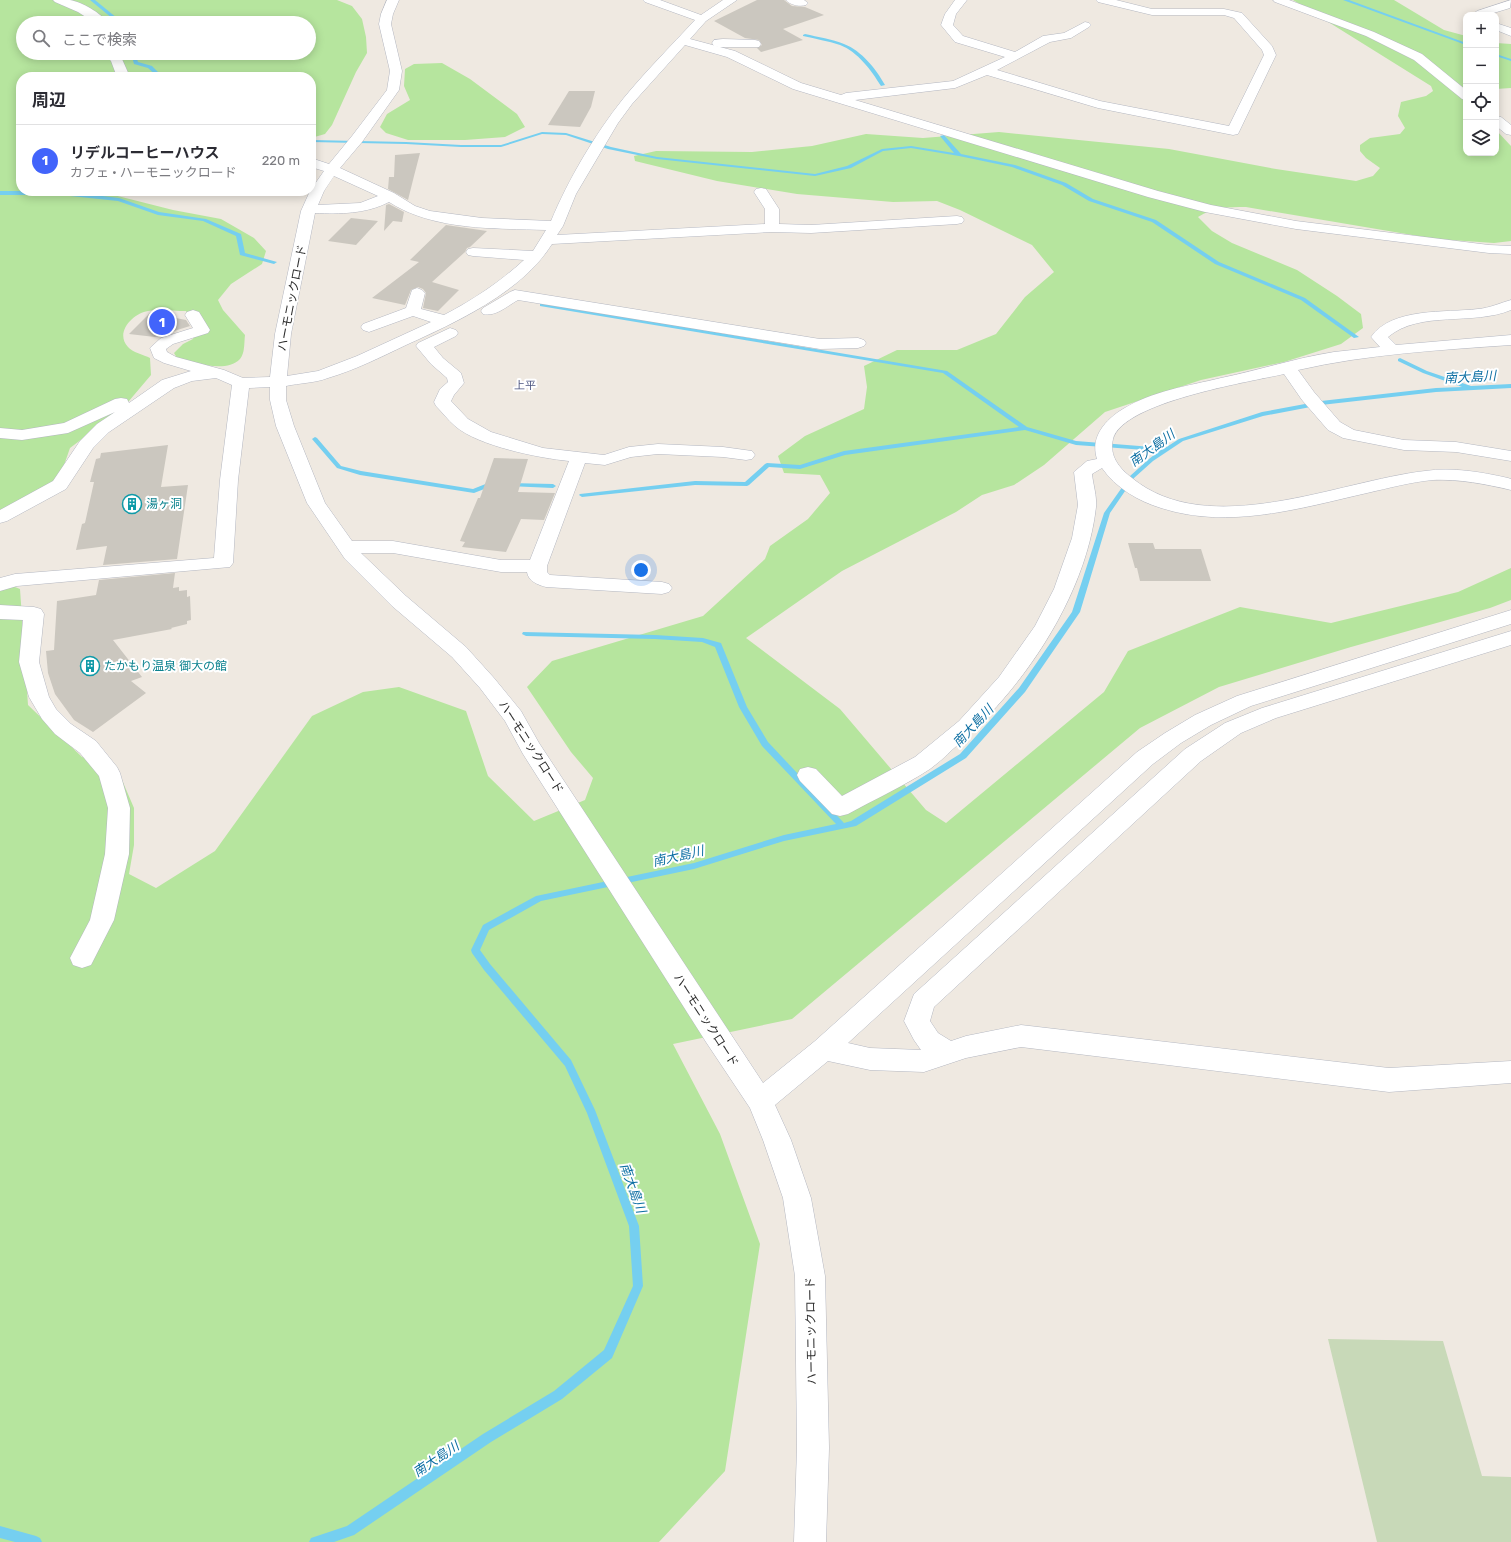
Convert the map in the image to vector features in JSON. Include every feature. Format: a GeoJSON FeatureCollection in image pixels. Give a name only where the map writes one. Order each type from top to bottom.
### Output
{"type":"FeatureCollection","features":[{"type":"Feature","properties":{"kind":"street"},"geometry":{"type":"LineString","coordinates":[[59,0],[72,4],[94,16]]}},
{"type":"Feature","properties":{"kind":"street","name":"ハーモニックロード"},"geometry":{"type":"LineString","coordinates":[[316,193],[332,169],[355,142],[394,90],[396,71],[385,24],[387,14],[394,0]]}},
{"type":"Feature","properties":{"kind":"street"},"geometry":{"type":"LineString","coordinates":[[649,0],[702,19]]}},
{"type":"Feature","properties":{"kind":"street"},"geometry":{"type":"LineString","coordinates":[[731,0],[702,19],[628,102],[598,144],[569,194],[556,226],[537,256],[480,309],[472,322],[424,346],[437,361],[455,376],[456,383],[446,393],[442,402],[462,423],[485,436],[541,453],[605,460],[629,452],[658,449],[724,452],[746,455]]}},
{"type":"Feature","properties":{"kind":"street"},"geometry":{"type":"LineString","coordinates":[[961,0],[948,16],[947,25],[959,39],[1016,56]]}},
{"type":"Feature","properties":{"kind":"street"},"geometry":{"type":"LineString","coordinates":[[986,72],[1098,104],[1234,131],[1270,55],[1268,49],[1238,15],[1224,12],[1152,12],[1102,0]]}},
{"type":"Feature","properties":{"kind":"street"},"geometry":{"type":"LineString","coordinates":[[1224,12],[1232,0]]}},
{"type":"Feature","properties":{"kind":"street"},"geometry":{"type":"LineString","coordinates":[[1278,0],[1370,34],[1418,57],[1463,94]]}},
{"type":"Feature","properties":{"kind":"street"},"geometry":{"type":"LineString","coordinates":[[1485,12],[1506,6],[1511,3]]}},
{"type":"Feature","properties":{"kind":"street"},"geometry":{"type":"LineString","coordinates":[[836,98],[955,84],[986,72],[1047,39],[1067,36],[1085,25]]}},
{"type":"Feature","properties":{"kind":"street"},"geometry":{"type":"LineString","coordinates":[[1499,27],[1511,32]]}},
{"type":"Feature","properties":{"kind":"street"},"geometry":{"type":"LineString","coordinates":[[683,41],[731,54],[797,86],[1153,194],[1210,209],[1296,225],[1489,249],[1511,250]]}},
{"type":"Feature","properties":{"kind":"street"},"geometry":{"type":"LineString","coordinates":[[703,46],[724,42],[744,45],[755,44]]}},
{"type":"Feature","properties":{"kind":"street"},"geometry":{"type":"LineString","coordinates":[[116,60],[121,72]]}},
{"type":"Feature","properties":{"kind":"street"},"geometry":{"type":"LineString","coordinates":[[1499,122],[1511,131]]}},
{"type":"Feature","properties":{"kind":"street"},"geometry":{"type":"LineString","coordinates":[[968,151],[1075,176],[1101,178]]}},
{"type":"Feature","properties":{"kind":"street"},"geometry":{"type":"LineString","coordinates":[[316,164],[332,169],[389,196],[409,208],[435,216],[480,221],[556,226]]}},
{"type":"Feature","properties":{"kind":"street"},"geometry":{"type":"LineString","coordinates":[[761,192],[772,209],[772,228]]}},
{"type":"Feature","properties":{"kind":"street","name":"ハーモニックロード"},"geometry":{"type":"LineString","coordinates":[[315,196],[309,209],[283,334],[278,382],[278,400],[285,426],[316,503],[352,555],[399,601],[459,652],[514,716],[531,748],[715,1034],[760,1101],[777,1140],[797,1198],[810,1276],[813,1448],[810,1542]]}},
{"type":"Feature","properties":{"kind":"street"},"geometry":{"type":"LineString","coordinates":[[309,209],[349,209],[365,207],[378,203],[389,196]]}},
{"type":"Feature","properties":{"kind":"street"},"geometry":{"type":"LineString","coordinates":[[548,240],[772,228],[811,229],[931,216],[957,220]]}},
{"type":"Feature","properties":{"kind":"street"},"geometry":{"type":"LineString","coordinates":[[472,252],[537,256]]}},
{"type":"Feature","properties":{"kind":"street"},"geometry":{"type":"LineString","coordinates":[[413,311],[417,293]]}},
{"type":"Feature","properties":{"kind":"street"},"geometry":{"type":"LineString","coordinates":[[192,315],[202,330],[167,341],[158,348],[160,355],[170,360],[218,373],[241,382],[278,382],[322,375],[363,359],[445,321],[515,295],[820,344],[858,344]]}},
{"type":"Feature","properties":{"kind":"street"},"geometry":{"type":"LineString","coordinates":[[1392,350],[1379,337],[1384,330],[1393,326],[1412,320],[1440,316],[1486,313],[1505,308],[1511,304]]}},
{"type":"Feature","properties":{"kind":"street"},"geometry":{"type":"LineString","coordinates":[[369,327],[413,311],[445,321]]}},
{"type":"Feature","properties":{"kind":"street"},"geometry":{"type":"LineString","coordinates":[[1511,340],[1392,350],[1334,357],[1167,396],[1142,404],[1118,419],[1108,431],[1107,457],[1136,490],[1160,504],[1207,512],[1246,512],[1291,505],[1403,479],[1434,475],[1460,476],[1500,481],[1511,485]]}},
{"type":"Feature","properties":{"kind":"street"},"geometry":{"type":"LineString","coordinates":[[1288,368],[1308,396],[1334,426],[1349,434],[1404,445],[1456,447],[1511,456]]}},
{"type":"Feature","properties":{"kind":"street"},"geometry":{"type":"LineString","coordinates":[[0,433],[22,435],[68,428],[110,408],[189,376],[218,373]]}},
{"type":"Feature","properties":{"kind":"street"},"geometry":{"type":"LineString","coordinates":[[0,585],[16,580],[223,564],[229,480],[241,382]]}},
{"type":"Feature","properties":{"kind":"street"},"geometry":{"type":"LineString","coordinates":[[0,517],[60,485],[86,445],[103,428],[168,384]]}},
{"type":"Feature","properties":{"kind":"street"},"geometry":{"type":"LineString","coordinates":[[579,457],[537,566],[536,575],[546,581],[662,588]]}},
{"type":"Feature","properties":{"kind":"street"},"geometry":{"type":"LineString","coordinates":[[808,775],[840,808],[923,763],[967,726],[1006,682],[1044,628],[1064,589],[1081,538],[1088,505],[1083,472],[1107,457]]}},
{"type":"Feature","properties":{"kind":"street"},"geometry":{"type":"LineString","coordinates":[[347,547],[393,547],[501,566],[537,566]]}},
{"type":"Feature","properties":{"kind":"street"},"geometry":{"type":"LineString","coordinates":[[0,612],[34,614],[29,662],[40,697],[49,714],[63,729],[88,747],[109,773],[119,808],[117,854],[102,920],[82,958]]}},
{"type":"Feature","properties":{"kind":"street"},"geometry":{"type":"LineString","coordinates":[[760,1101],[824,1049],[1145,758],[1173,738],[1210,717],[1244,701],[1511,617]]}},
{"type":"Feature","properties":{"kind":"street"},"geometry":{"type":"LineString","coordinates":[[950,1052],[937,1048],[926,1038],[917,1021],[923,1001],[1193,755],[1233,728],[1269,713],[1511,638]]}},
{"type":"Feature","properties":{"kind":"street"},"geometry":{"type":"LineString","coordinates":[[824,1049],[870,1059],[924,1061],[966,1047],[1021,1036],[1389,1080],[1511,1072]]}},
{"type":"Feature","properties":{"kind":"green space"},"geometry":{"type":"Polygon","coordinates":[[[0,0],[337,0],[352,6],[362,19],[366,37],[367,53],[356,72],[332,125],[325,134],[316,137],[316,72],[16,72],[16,196],[118,196],[173,210],[221,219],[254,238],[266,251],[262,264],[231,284],[218,300],[223,310],[245,335],[242,357],[234,363],[226,366],[209,366],[177,358],[174,353],[183,344],[193,339],[195,330],[186,311],[153,310],[137,315],[124,330],[124,341],[132,350],[150,358],[151,375],[123,408],[70,448],[63,468],[55,481],[0,510],[0,0]]]}},
{"type":"Feature","properties":{"kind":"green space"},"geometry":{"type":"Polygon","coordinates":[[[1293,0],[1394,0],[1444,30],[1463,35],[1463,156],[1499,156],[1499,133],[1511,146],[1511,241],[1494,243],[1436,239],[1246,207],[1221,208],[1209,211],[1198,217],[1212,231],[1232,243],[1297,270],[1337,296],[1361,314],[1363,328],[1341,344],[1284,362],[1201,380],[1105,412],[1044,465],[1014,485],[982,495],[956,512],[842,571],[746,638],[840,709],[926,810],[946,823],[1104,692],[1128,651],[1240,607],[1331,623],[1458,592],[1511,568],[1511,600],[1490,608],[1351,647],[1219,687],[1140,728],[792,1019],[673,1044],[720,1134],[760,1244],[725,1471],[659,1542],[0,1542],[0,581],[20,589],[28,705],[82,757],[116,766],[134,808],[134,845],[129,874],[156,888],[215,851],[312,716],[363,692],[399,687],[466,711],[488,776],[534,821],[585,800],[593,778],[571,752],[527,687],[552,661],[703,616],[765,559],[770,546],[808,519],[830,493],[820,475],[784,473],[778,456],[805,436],[864,409],[867,387],[864,366],[897,350],[957,350],[996,334],[1025,297],[1054,272],[1032,245],[960,210],[937,201],[893,202],[797,194],[717,181],[635,161],[634,156],[656,151],[752,152],[812,146],[866,134],[923,138],[999,132],[1169,149],[1276,169],[1356,181],[1373,176],[1380,168],[1366,158],[1360,151],[1360,145],[1370,138],[1400,134],[1405,128],[1398,116],[1401,102],[1426,96],[1433,91],[1431,86],[1293,0]]]}},
{"type":"Feature","properties":{"kind":"green space"},"geometry":{"type":"Polygon","coordinates":[[[1499,43],[1511,44],[1511,88],[1499,89],[1499,43]]]}},
{"type":"Feature","properties":{"kind":"green space"},"geometry":{"type":"Polygon","coordinates":[[[442,63],[470,79],[517,114],[525,127],[505,137],[465,140],[408,140],[386,133],[380,127],[387,114],[410,100],[404,86],[405,69],[414,64],[442,63]]]}},
{"type":"Feature","properties":{"kind":"green space"},"geometry":{"type":"Polygon","coordinates":[[[1328,1339],[1443,1341],[1482,1476],[1511,1477],[1511,1542],[1377,1542],[1328,1339]]]}},
{"type":"Feature","properties":{"kind":"building"},"geometry":{"type":"Polygon","coordinates":[[[757,0],[784,0],[792,6],[805,7],[824,15],[783,29],[803,40],[761,52],[757,48],[762,45],[759,40],[745,38],[714,21],[757,0]]]}},
{"type":"Feature","properties":{"kind":"building"},"geometry":{"type":"Polygon","coordinates":[[[569,91],[595,91],[591,107],[580,127],[548,125],[569,91]]]}},
{"type":"Feature","properties":{"kind":"building"},"geometry":{"type":"Polygon","coordinates":[[[420,153],[408,200],[388,189],[389,177],[394,177],[395,155],[420,153]]]}},
{"type":"Feature","properties":{"kind":"building"},"geometry":{"type":"Polygon","coordinates":[[[389,204],[404,212],[402,222],[393,221],[384,231],[386,205],[389,204]]]}},
{"type":"Feature","properties":{"kind":"building"},"geometry":{"type":"Polygon","coordinates":[[[351,218],[378,221],[356,245],[328,241],[351,218]]]}},
{"type":"Feature","properties":{"kind":"building"},"geometry":{"type":"Polygon","coordinates":[[[446,225],[487,231],[432,282],[459,290],[438,311],[423,308],[426,293],[423,289],[418,287],[411,290],[405,305],[372,298],[419,262],[410,260],[446,225]]]}},
{"type":"Feature","properties":{"kind":"building"},"geometry":{"type":"Polygon","coordinates":[[[150,313],[186,320],[190,326],[155,337],[129,334],[150,313]]]}},
{"type":"Feature","properties":{"kind":"building","name":"湯ヶ洞"},"geometry":{"type":"Polygon","coordinates":[[[168,445],[161,487],[188,485],[177,559],[103,565],[107,546],[76,550],[82,524],[85,523],[94,482],[90,482],[96,459],[100,458],[101,453],[168,445]]]}},
{"type":"Feature","properties":{"kind":"building"},"geometry":{"type":"Polygon","coordinates":[[[494,458],[528,459],[518,492],[555,493],[544,520],[521,519],[506,552],[462,547],[465,542],[460,541],[478,498],[480,498],[494,458]]]}},
{"type":"Feature","properties":{"kind":"building"},"geometry":{"type":"Polygon","coordinates":[[[1128,543],[1153,543],[1155,549],[1201,549],[1211,581],[1140,581],[1128,543]]]}},
{"type":"Feature","properties":{"kind":"building","name":"たかもり温泉 御大の館"},"geometry":{"type":"Polygon","coordinates":[[[175,573],[173,588],[179,587],[179,591],[187,590],[187,597],[190,596],[191,620],[187,621],[187,624],[171,628],[172,629],[113,640],[142,677],[131,681],[146,693],[93,732],[74,720],[55,694],[48,673],[46,651],[54,650],[57,601],[96,595],[99,580],[175,573]]]}},
{"type":"Feature","properties":{"kind":"waterway"},"geometry":{"type":"LineString","coordinates":[[92,0],[112,16]]}},
{"type":"Feature","properties":{"kind":"waterway"},"geometry":{"type":"LineString","coordinates":[[1345,0],[1463,43]]}},
{"type":"Feature","properties":{"kind":"waterway"},"geometry":{"type":"LineString","coordinates":[[805,35],[836,42],[852,50],[869,66],[883,85]]}},
{"type":"Feature","properties":{"kind":"waterway"},"geometry":{"type":"LineString","coordinates":[[1499,56],[1511,60]]}},
{"type":"Feature","properties":{"kind":"waterway"},"geometry":{"type":"LineString","coordinates":[[135,60],[136,63],[150,67],[156,72]]}},
{"type":"Feature","properties":{"kind":"waterway"},"geometry":{"type":"LineString","coordinates":[[316,141],[501,146],[542,133],[566,134],[610,148],[657,158],[815,175],[849,167],[882,150],[911,147],[959,155]]}},
{"type":"Feature","properties":{"kind":"waterway"},"geometry":{"type":"LineString","coordinates":[[942,136],[959,155]]}},
{"type":"Feature","properties":{"kind":"waterway"},"geometry":{"type":"LineString","coordinates":[[959,155],[1013,166],[1064,184],[1091,200],[1154,221],[1217,263],[1303,299],[1356,337]]}},
{"type":"Feature","properties":{"kind":"waterway"},"geometry":{"type":"LineString","coordinates":[[0,193],[16,193]]}},
{"type":"Feature","properties":{"kind":"waterway"},"geometry":{"type":"LineString","coordinates":[[86,196],[119,200],[158,213],[204,220],[239,235],[242,254],[274,262]]}},
{"type":"Feature","properties":{"kind":"waterway"},"geometry":{"type":"LineString","coordinates":[[542,305],[945,372],[1025,428]]}},
{"type":"Feature","properties":{"kind":"waterway"},"geometry":{"type":"LineString","coordinates":[[1400,360],[1425,372],[1468,387]]}},
{"type":"Feature","properties":{"kind":"waterway","name":"南大島川"},"geometry":{"type":"LineString","coordinates":[[315,1542],[350,1531],[487,1438],[558,1395],[608,1354],[638,1286],[634,1226],[592,1113],[568,1063],[487,967],[475,950],[486,928],[539,898],[694,866],[784,838],[853,824],[963,756],[1022,690],[1076,612],[1107,513],[1132,477],[1151,460],[1181,440],[1262,414],[1321,403],[1436,390],[1511,386]]}},
{"type":"Feature","properties":{"kind":"waterway"},"geometry":{"type":"LineString","coordinates":[[582,495],[695,483],[747,484],[767,465],[800,467],[844,453],[1025,428]]}},
{"type":"Feature","properties":{"kind":"waterway"},"geometry":{"type":"LineString","coordinates":[[1025,428],[1076,443],[1165,450]]}},
{"type":"Feature","properties":{"kind":"waterway"},"geometry":{"type":"LineString","coordinates":[[315,439],[339,467],[360,473],[474,491],[490,484],[494,484]]}},
{"type":"Feature","properties":{"kind":"waterway"},"geometry":{"type":"LineString","coordinates":[[509,485],[553,486]]}},
{"type":"Feature","properties":{"kind":"waterway"},"geometry":{"type":"LineString","coordinates":[[526,634],[655,637],[703,640],[718,645],[743,707],[765,744],[842,826]]}},
{"type":"Feature","properties":{"kind":"waterway","name":"南大島川"},"geometry":{"type":"LineString","coordinates":[[0,1532],[36,1542]]}},
{"type":"Feature","properties":{"kind":"place","name":"リデルコーヒーハウス"},"geometry":{"type":"Point","coordinates":[162,322]}},
{"type":"Feature","properties":{"kind":"place","name":"湯ヶ洞"},"geometry":{"type":"Point","coordinates":[132,504]}},
{"type":"Feature","properties":{"kind":"place","name":"たかもり温泉 御大の館"},"geometry":{"type":"Point","coordinates":[90,666]}},
{"type":"Feature","properties":{"kind":"district","name":"上平"},"geometry":{"type":"Point","coordinates":[525,385]}}]}
